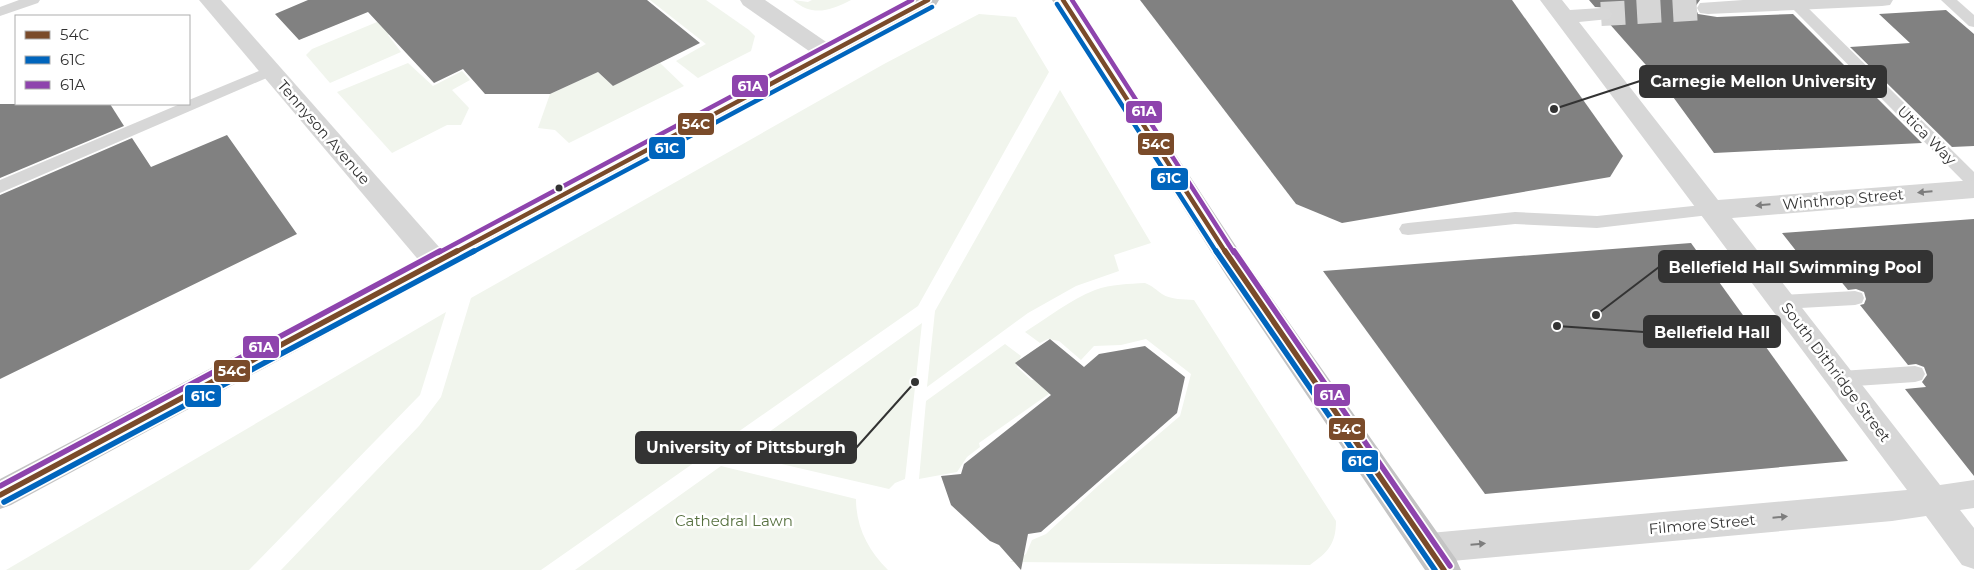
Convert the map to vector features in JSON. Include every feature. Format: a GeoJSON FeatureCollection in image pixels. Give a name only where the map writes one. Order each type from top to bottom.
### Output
{"type":"FeatureCollection","features":[{"type":"Feature","properties":{"kind":"highway"},"geometry":{"type":"LineString","coordinates":[[0,496],[928,0]]}},
{"type":"Feature","properties":{"kind":"highway"},"geometry":{"type":"LineString","coordinates":[[1063,0],[1237,270],[1437,559]]}},
{"type":"Feature","properties":{"kind":"street","name":"Tennyson Avenue"},"geometry":{"type":"LineString","coordinates":[[210,0],[438,263]]}},
{"type":"Feature","properties":{"kind":"street"},"geometry":{"type":"LineString","coordinates":[[751,0],[827,53]]}},
{"type":"Feature","properties":{"kind":"street"},"geometry":{"type":"LineString","coordinates":[[1708,8],[1882,0]]}},
{"type":"Feature","properties":{"kind":"street"},"geometry":{"type":"LineString","coordinates":[[1557,9],[1601,14]]}},
{"type":"Feature","properties":{"kind":"street","name":"South Dithridge Street"},"geometry":{"type":"LineString","coordinates":[[1557,9],[1974,554]]}},
{"type":"Feature","properties":{"kind":"street","name":"Winthrop Street"},"geometry":{"type":"LineString","coordinates":[[1712,210],[1974,189]]}},
{"type":"Feature","properties":{"kind":"street","name":"Filmore Street"},"geometry":{"type":"LineString","coordinates":[[1437,559],[1892,507],[1974,494]]}},
{"type":"Feature","properties":{"kind":"lane"},"geometry":{"type":"LineString","coordinates":[[0,12],[33,0]]}},
{"type":"Feature","properties":{"kind":"lane"},"geometry":{"type":"LineString","coordinates":[[1948,0],[1974,22]]}},
{"type":"Feature","properties":{"kind":"lane","name":"Utica Way"},"geometry":{"type":"LineString","coordinates":[[1795,3],[1974,182]]}},
{"type":"Feature","properties":{"kind":"lane"},"geometry":{"type":"LineString","coordinates":[[0,187],[271,71]]}},
{"type":"Feature","properties":{"kind":"lane"},"geometry":{"type":"LineString","coordinates":[[1408,229],[1515,218],[1597,222],[1712,210]]}},
{"type":"Feature","properties":{"kind":"lane"},"geometry":{"type":"LineString","coordinates":[[1782,302],[1855,298]]}},
{"type":"Feature","properties":{"kind":"lane"},"geometry":{"type":"LineString","coordinates":[[1841,379],[1915,374]]}},
{"type":"Feature","properties":{"kind":"green space"},"geometry":{"type":"Polygon","coordinates":[[[430,0],[472,0],[388,35],[401,52],[330,83],[306,55],[312,49],[430,0]]]}},
{"type":"Feature","properties":{"kind":"green space"},"geometry":{"type":"Polygon","coordinates":[[[650,0],[706,0],[755,36],[751,51],[698,78],[676,61],[706,44],[650,0]]]}},
{"type":"Feature","properties":{"kind":"green space"},"geometry":{"type":"Polygon","coordinates":[[[793,0],[808,2],[812,0],[851,0],[836,7],[814,10],[807,9],[793,0]]]}},
{"type":"Feature","properties":{"kind":"green space"},"geometry":{"type":"Polygon","coordinates":[[[979,14],[1016,17],[1049,72],[918,306],[541,570],[281,570],[419,426],[441,397],[471,298],[884,64],[979,14]]]}},
{"type":"Feature","properties":{"kind":"green space"},"geometry":{"type":"Polygon","coordinates":[[[408,63],[433,86],[462,71],[470,80],[452,90],[469,108],[461,125],[447,125],[392,153],[337,92],[408,63]]]}},
{"type":"Feature","properties":{"kind":"green space"},"geometry":{"type":"Polygon","coordinates":[[[660,63],[684,86],[569,143],[555,130],[538,128],[550,94],[598,72],[613,86],[660,63]]]}},
{"type":"Feature","properties":{"kind":"green space"},"geometry":{"type":"Polygon","coordinates":[[[1060,90],[1151,243],[1114,255],[1119,271],[1076,286],[1028,313],[927,387],[935,311],[1060,90]]]}},
{"type":"Feature","properties":{"kind":"green space"},"geometry":{"type":"Polygon","coordinates":[[[1145,283],[1169,297],[1194,300],[1336,521],[1333,542],[1322,556],[1310,565],[1010,562],[1026,554],[1032,540],[1046,534],[1099,485],[1180,416],[1191,374],[1146,339],[1121,345],[1094,346],[1081,360],[1059,341],[1048,339],[1040,343],[1025,332],[1068,304],[1095,290],[1114,285],[1145,283]]]}},
{"type":"Feature","properties":{"kind":"green space"},"geometry":{"type":"Polygon","coordinates":[[[446,312],[420,395],[249,570],[6,570],[446,312]]]}},
{"type":"Feature","properties":{"kind":"green space"},"geometry":{"type":"Polygon","coordinates":[[[922,323],[905,479],[895,483],[889,489],[738,454],[922,323]]]}},
{"type":"Feature","properties":{"kind":"green space"},"geometry":{"type":"Polygon","coordinates":[[[1005,344],[1021,356],[1017,367],[1031,380],[1041,380],[1053,391],[979,443],[980,447],[967,457],[957,472],[919,479],[926,401],[1005,344]]]}},
{"type":"Feature","properties":{"kind":"green space","name":"Cathedral Lawn"},"geometry":{"type":"Polygon","coordinates":[[[721,466],[856,499],[858,519],[864,538],[888,570],[575,570],[721,466]]]}},
{"type":"Feature","properties":{"kind":"building"},"geometry":{"type":"Polygon","coordinates":[[[308,0],[647,0],[700,43],[613,86],[598,72],[550,94],[485,94],[463,69],[434,83],[368,12],[299,40],[275,14],[308,0]]]}},
{"type":"Feature","properties":{"kind":"building"},"geometry":{"type":"Polygon","coordinates":[[[1140,0],[1512,0],[1623,156],[1610,177],[1342,223],[1296,204],[1140,0]]]}},
{"type":"Feature","properties":{"kind":"building"},"geometry":{"type":"Polygon","coordinates":[[[1589,0],[1700,0],[1695,7],[1698,14],[1717,17],[1793,14],[1922,143],[1714,153],[1668,90],[1607,21],[1614,15],[1611,8],[1595,7],[1589,0]]]}},
{"type":"Feature","properties":{"kind":"building"},"geometry":{"type":"Polygon","coordinates":[[[1946,10],[1974,34],[1974,146],[1952,147],[1850,47],[1910,43],[1879,14],[1946,10]]]}},
{"type":"Feature","properties":{"kind":"building"},"geometry":{"type":"Polygon","coordinates":[[[0,104],[111,105],[124,126],[0,178],[0,104]]]}},
{"type":"Feature","properties":{"kind":"building"},"geometry":{"type":"Polygon","coordinates":[[[227,135],[297,234],[0,379],[0,195],[132,138],[151,167],[227,135]]]}},
{"type":"Feature","properties":{"kind":"building"},"geometry":{"type":"Polygon","coordinates":[[[1974,219],[1974,476],[1905,389],[1926,387],[1922,382],[1927,375],[1924,367],[1916,364],[1908,365],[1860,305],[1864,304],[1866,299],[1864,292],[1856,289],[1848,290],[1839,279],[1819,280],[1782,233],[1974,219]]]}},
{"type":"Feature","properties":{"kind":"building"},"geometry":{"type":"Polygon","coordinates":[[[1691,243],[1848,461],[1485,494],[1323,271],[1691,243]]]}},
{"type":"Feature","properties":{"kind":"building"},"geometry":{"type":"Polygon","coordinates":[[[1050,339],[1084,367],[1099,354],[1145,346],[1185,377],[1177,413],[1041,532],[1028,534],[1021,570],[999,545],[990,541],[951,505],[941,476],[961,474],[964,464],[1051,395],[1015,363],[1050,339]]]}},
{"type":"Feature","properties":{"kind":"tunnel"},"geometry":{"type":"LineString","coordinates":[[1601,14],[1708,8]]}},
{"type":"Feature","properties":{"kind":"transit line","name":"61A"},"geometry":{"type":"LineString","coordinates":[[0,486],[912,0]]}},
{"type":"Feature","properties":{"kind":"transit line","name":"54C"},"geometry":{"type":"LineString","coordinates":[[0,495],[928,0]]}},
{"type":"Feature","properties":{"kind":"transit line","name":"54C"},"geometry":{"type":"LineString","coordinates":[[1063,0],[1237,270],[1444,570]]}},
{"type":"Feature","properties":{"kind":"transit line","name":"61A"},"geometry":{"type":"LineString","coordinates":[[1072,0],[1243,266],[1450,566]]}},
{"type":"Feature","properties":{"kind":"transit line","name":"61C"},"geometry":{"type":"LineString","coordinates":[[1057,4],[1231,274],[1435,570]]}},
{"type":"Feature","properties":{"kind":"transit line","name":"61C"},"geometry":{"type":"LineString","coordinates":[[4,502],[932,7]]}},
{"type":"Feature","properties":{"kind":"place","name":"Carnegie Mellon University"},"geometry":{"type":"Point","coordinates":[1554,109]}},
{"type":"Feature","properties":{"kind":"place","name":"Bellefield Hall Swimming Pool"},"geometry":{"type":"Point","coordinates":[1596,315]}},
{"type":"Feature","properties":{"kind":"place","name":"Bellefield Hall"},"geometry":{"type":"Point","coordinates":[1557,326]}},
{"type":"Feature","properties":{"kind":"place","name":"University of Pittsburgh"},"geometry":{"type":"Point","coordinates":[915,382]}}]}
